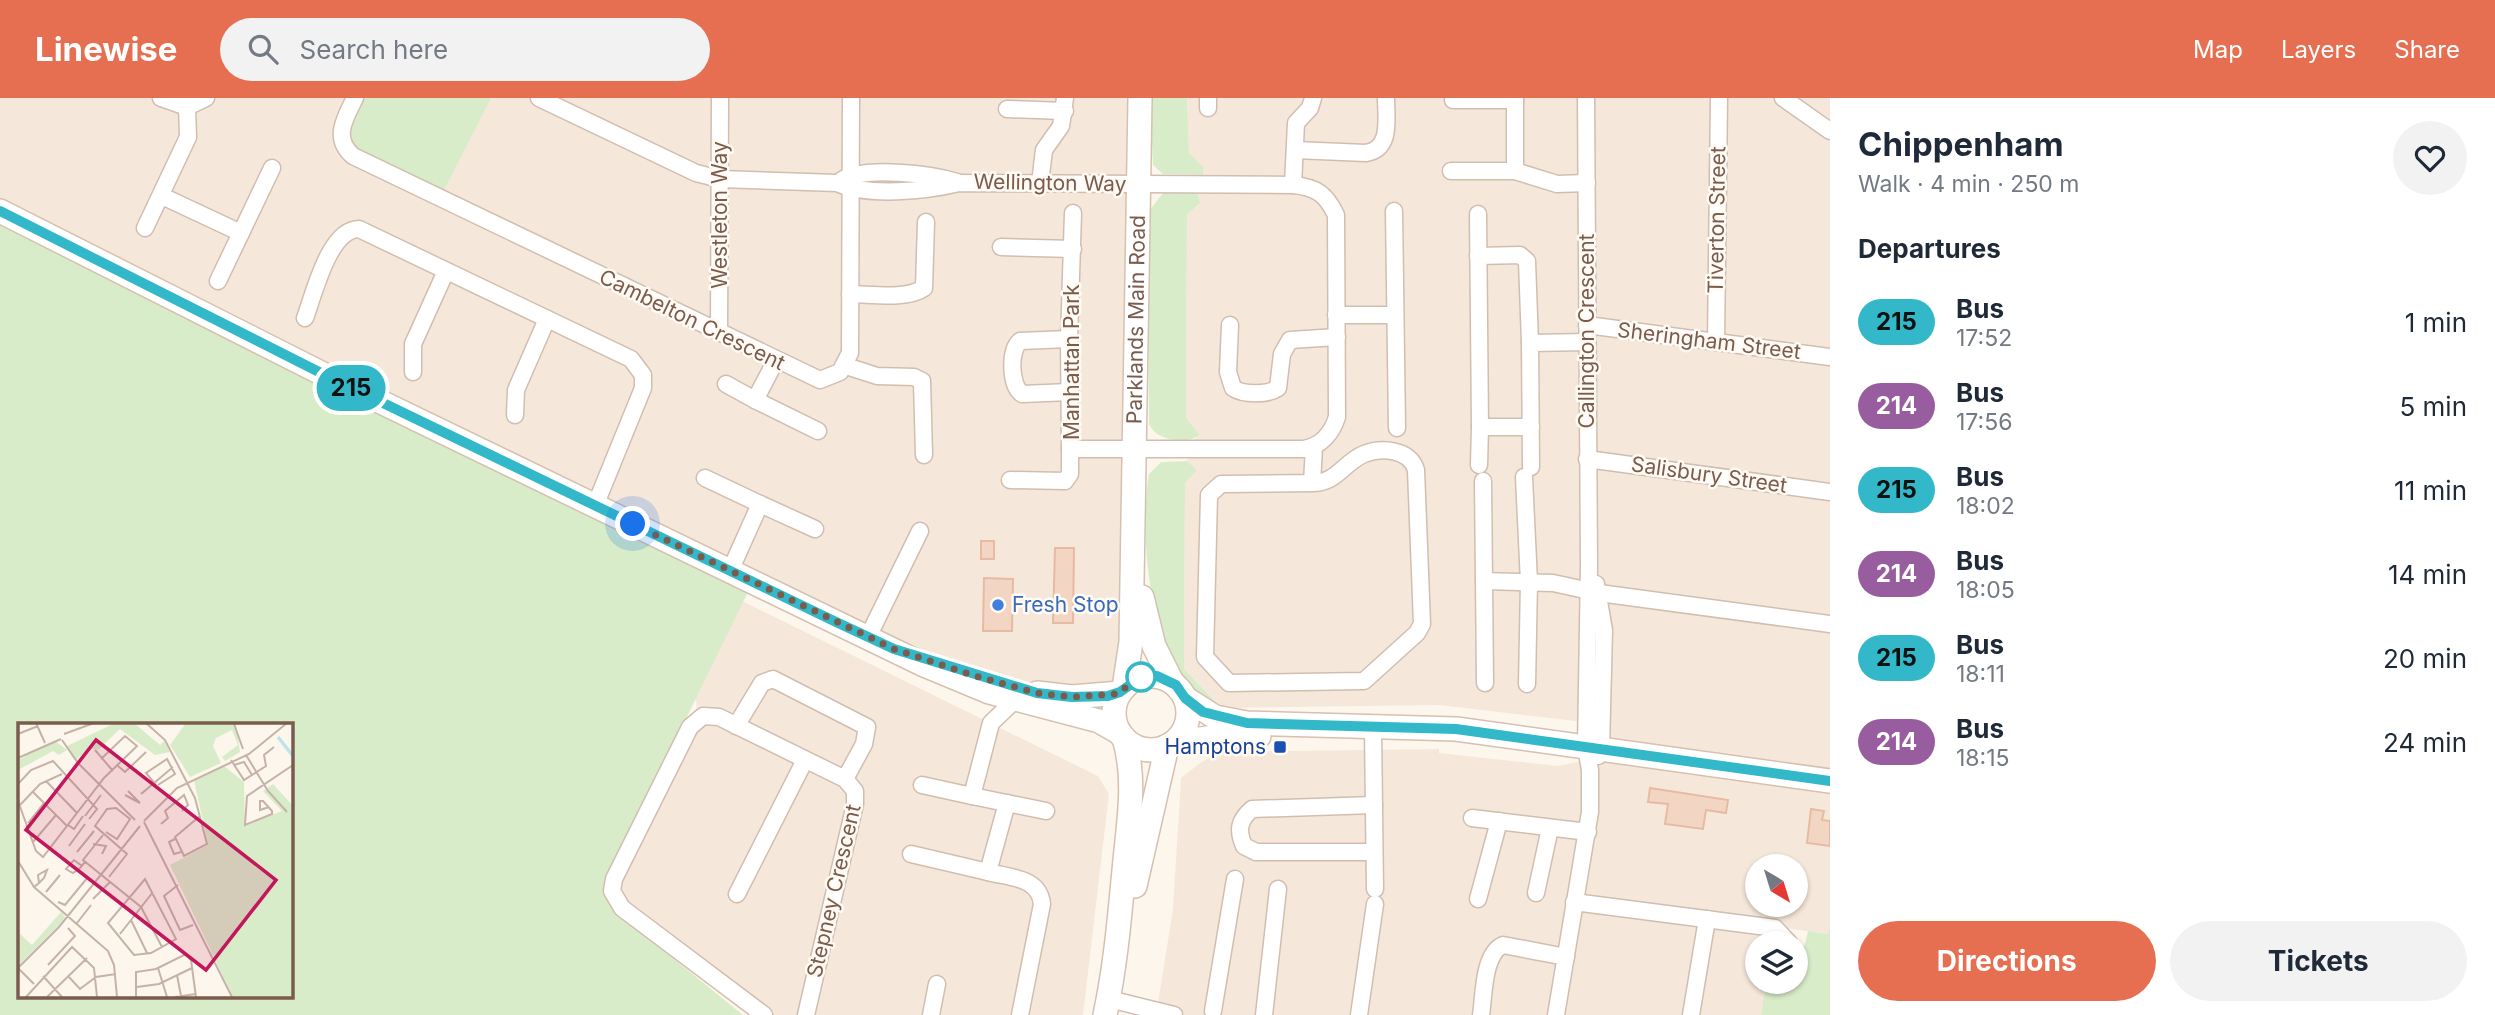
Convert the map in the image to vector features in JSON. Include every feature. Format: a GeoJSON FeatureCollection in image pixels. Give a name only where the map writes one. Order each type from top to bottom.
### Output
{"type":"FeatureCollection","features":[{"type":"Feature","properties":{"kind":"street"},"geometry":{"type":"LineString","coordinates":[[161,98],[187,107],[206,98]]}},
{"type":"Feature","properties":{"kind":"street","name":"Cambelton Crescent"},"geometry":{"type":"LineString","coordinates":[[355,98],[341,131],[342,143],[353,156],[820,380],[834,376],[846,366]]}},
{"type":"Feature","properties":{"kind":"street","name":"Wellington Way"},"geometry":{"type":"LineString","coordinates":[[538,98],[696,173],[720,179],[846,182],[928,191],[959,183],[1293,185],[1315,189],[1326,197],[1336,215],[1337,417],[1325,438],[1314,447]]}},
{"type":"Feature","properties":{"kind":"street","name":"Westleton Way"},"geometry":{"type":"LineString","coordinates":[[719,333],[720,98]]}},
{"type":"Feature","properties":{"kind":"street"},"geometry":{"type":"LineString","coordinates":[[852,98],[846,182],[850,294],[850,353],[846,366],[877,376],[914,377],[922,381],[924,455]]}},
{"type":"Feature","properties":{"kind":"street","name":"Parklands Main Road"},"geometry":{"type":"LineString","coordinates":[[1122,690],[1131,651],[1140,98]]}},
{"type":"Feature","properties":{"kind":"street"},"geometry":{"type":"LineString","coordinates":[[1293,185],[1296,123],[1310,108],[1313,98]]}},
{"type":"Feature","properties":{"kind":"street"},"geometry":{"type":"LineString","coordinates":[[1295,150],[1366,153],[1376,150],[1386,134],[1386,98]]}},
{"type":"Feature","properties":{"kind":"street","name":"Callington Crescent"},"geometry":{"type":"LineString","coordinates":[[1587,98],[1589,565],[1604,630],[1594,748]]}},
{"type":"Feature","properties":{"kind":"street","name":"Tiverton Street"},"geometry":{"type":"LineString","coordinates":[[1716,342],[1718,98]]}},
{"type":"Feature","properties":{"kind":"street"},"geometry":{"type":"LineString","coordinates":[[1783,98],[1830,131]]}},
{"type":"Feature","properties":{"kind":"street"},"geometry":{"type":"LineString","coordinates":[[1453,100],[1515,99],[1515,172]]}},
{"type":"Feature","properties":{"kind":"street"},"geometry":{"type":"LineString","coordinates":[[1007,109],[1065,105],[1061,126],[1044,149],[1040,183]]}},
{"type":"Feature","properties":{"kind":"street"},"geometry":{"type":"LineString","coordinates":[[145,228],[188,137],[187,107]]}},
{"type":"Feature","properties":{"kind":"street"},"geometry":{"type":"LineString","coordinates":[[218,281],[272,168]]}},
{"type":"Feature","properties":{"kind":"street"},"geometry":{"type":"LineString","coordinates":[[1451,171],[1515,172],[1557,184],[1587,183]]}},
{"type":"Feature","properties":{"kind":"street"},"geometry":{"type":"LineString","coordinates":[[162,195],[241,233]]}},
{"type":"Feature","properties":{"kind":"street"},"geometry":{"type":"LineString","coordinates":[[0,211],[590,504],[982,690],[1099,721],[1143,749],[1214,737],[1354,734],[1373,728]]}},
{"type":"Feature","properties":{"kind":"street"},"geometry":{"type":"LineString","coordinates":[[1394,211],[1397,428]]}},
{"type":"Feature","properties":{"kind":"street","name":"Manhattan Park"},"geometry":{"type":"LineString","coordinates":[[1073,213],[1069,339],[1070,449],[1135,451],[1314,447]]}},
{"type":"Feature","properties":{"kind":"street"},"geometry":{"type":"LineString","coordinates":[[1478,214],[1485,683]]}},
{"type":"Feature","properties":{"kind":"street"},"geometry":{"type":"LineString","coordinates":[[850,294],[894,294],[917,292],[924,288],[926,222]]}},
{"type":"Feature","properties":{"kind":"street"},"geometry":{"type":"LineString","coordinates":[[305,318],[335,243],[352,229],[370,233],[631,359],[643,375],[643,388],[610,466],[590,504]]}},
{"type":"Feature","properties":{"kind":"street"},"geometry":{"type":"LineString","coordinates":[[1001,247],[1073,249]]}},
{"type":"Feature","properties":{"kind":"street"},"geometry":{"type":"LineString","coordinates":[[1478,256],[1520,255],[1527,261],[1531,427],[1528,472],[1527,684]]}},
{"type":"Feature","properties":{"kind":"street"},"geometry":{"type":"LineString","coordinates":[[413,372],[413,344],[446,271]]}},
{"type":"Feature","properties":{"kind":"street"},"geometry":{"type":"LineString","coordinates":[[1336,315],[1395,315]]}},
{"type":"Feature","properties":{"kind":"street"},"geometry":{"type":"LineString","coordinates":[[516,415],[516,390],[547,319]]}},
{"type":"Feature","properties":{"kind":"street"},"geometry":{"type":"LineString","coordinates":[[1230,324],[1228,372],[1233,388],[1239,392],[1265,393],[1278,388],[1282,354],[1290,340],[1337,337]]}},
{"type":"Feature","properties":{"kind":"street","name":"Sheringham Street"},"geometry":{"type":"LineString","coordinates":[[1530,342],[1587,334],[1716,342],[1830,357]]}},
{"type":"Feature","properties":{"kind":"street"},"geometry":{"type":"LineString","coordinates":[[1069,339],[1020,341],[1014,349],[1014,383],[1022,394],[1070,391]]}},
{"type":"Feature","properties":{"kind":"street"},"geometry":{"type":"LineString","coordinates":[[755,400],[776,360]]}},
{"type":"Feature","properties":{"kind":"street"},"geometry":{"type":"LineString","coordinates":[[726,384],[818,430]]}},
{"type":"Feature","properties":{"kind":"street"},"geometry":{"type":"LineString","coordinates":[[1480,427],[1531,427]]}},
{"type":"Feature","properties":{"kind":"street"},"geometry":{"type":"LineString","coordinates":[[1312,483],[1314,447]]}},
{"type":"Feature","properties":{"kind":"street"},"geometry":{"type":"LineString","coordinates":[[1010,480],[1065,481],[1070,474],[1070,449]]}},
{"type":"Feature","properties":{"kind":"street"},"geometry":{"type":"LineString","coordinates":[[1375,451],[1398,452],[1412,460],[1416,470],[1422,624],[1417,633],[1364,681],[1230,683],[1205,657],[1209,495],[1221,484],[1312,483],[1325,483],[1363,455],[1375,451]]}},
{"type":"Feature","properties":{"kind":"street","name":"Salisbury Street"},"geometry":{"type":"LineString","coordinates":[[1587,459],[1830,492]]}},
{"type":"Feature","properties":{"kind":"street"},"geometry":{"type":"LineString","coordinates":[[705,478],[815,529]]}},
{"type":"Feature","properties":{"kind":"street"},"geometry":{"type":"LineString","coordinates":[[730,571],[760,504]]}},
{"type":"Feature","properties":{"kind":"street"},"geometry":{"type":"LineString","coordinates":[[868,637],[920,531]]}},
{"type":"Feature","properties":{"kind":"street","name":"Parklands Main Road"},"geometry":{"type":"LineString","coordinates":[[1133,542],[1149,629],[1179,690]]}},
{"type":"Feature","properties":{"kind":"street"},"geometry":{"type":"LineString","coordinates":[[1484,581],[1529,582],[1830,624]]}},
{"type":"Feature","properties":{"kind":"street"},"geometry":{"type":"LineString","coordinates":[[894,649],[1037,693],[1072,697],[1122,690],[1135,680],[1150,676],[1179,690],[1215,717],[1247,723],[1456,729],[1830,781]]}},
{"type":"Feature","properties":{"kind":"street"},"geometry":{"type":"LineString","coordinates":[[736,726],[762,683],[773,679],[867,727],[864,744],[845,779]]}},
{"type":"Feature","properties":{"kind":"street"},"geometry":{"type":"LineString","coordinates":[[972,796],[991,723],[982,690]]}},
{"type":"Feature","properties":{"kind":"street"},"geometry":{"type":"LineString","coordinates":[[1122,690],[1114,713],[1129,755],[1131,797],[1118,936],[1107,1007],[1174,1015]]}},
{"type":"Feature","properties":{"kind":"street"},"geometry":{"type":"LineString","coordinates":[[1118,936],[1134,890],[1170,745],[1186,725],[1188,711],[1179,690]]}},
{"type":"Feature","properties":{"kind":"street"},"geometry":{"type":"LineString","coordinates":[[991,723],[1015,700]]}},
{"type":"Feature","properties":{"kind":"street","name":"Stepney Crescent"},"geometry":{"type":"LineString","coordinates":[[764,1015],[622,908],[612,891],[614,879],[690,727],[697,718],[708,715],[845,779],[853,786],[856,800],[806,1015]]}},
{"type":"Feature","properties":{"kind":"street"},"geometry":{"type":"LineString","coordinates":[[1359,1015],[1375,896],[1373,728]]}},
{"type":"Feature","properties":{"kind":"street"},"geometry":{"type":"LineString","coordinates":[[1556,1015],[1588,832],[1590,771],[1594,748]]}},
{"type":"Feature","properties":{"kind":"street"},"geometry":{"type":"LineString","coordinates":[[737,894],[805,760]]}},
{"type":"Feature","properties":{"kind":"street"},"geometry":{"type":"LineString","coordinates":[[922,785],[1046,811]]}},
{"type":"Feature","properties":{"kind":"street"},"geometry":{"type":"LineString","coordinates":[[988,872],[1007,803]]}},
{"type":"Feature","properties":{"kind":"street"},"geometry":{"type":"LineString","coordinates":[[1374,805],[1252,809],[1242,818],[1239,829],[1244,846],[1256,852],[1374,852]]}},
{"type":"Feature","properties":{"kind":"street"},"geometry":{"type":"LineString","coordinates":[[1472,818],[1588,832]]}},
{"type":"Feature","properties":{"kind":"street"},"geometry":{"type":"LineString","coordinates":[[1478,899],[1499,821]]}},
{"type":"Feature","properties":{"kind":"street"},"geometry":{"type":"LineString","coordinates":[[1536,892],[1550,828]]}},
{"type":"Feature","properties":{"kind":"street"},"geometry":{"type":"LineString","coordinates":[[911,854],[1033,884],[1041,891],[1042,904],[1020,1015]]}},
{"type":"Feature","properties":{"kind":"street"},"geometry":{"type":"LineString","coordinates":[[1215,1014],[1235,879]]}},
{"type":"Feature","properties":{"kind":"street"},"geometry":{"type":"LineString","coordinates":[[1264,1015],[1278,889]]}},
{"type":"Feature","properties":{"kind":"street"},"geometry":{"type":"LineString","coordinates":[[1574,902],[1775,928],[1778,931]]}},
{"type":"Feature","properties":{"kind":"street"},"geometry":{"type":"LineString","coordinates":[[1691,1015],[1707,919]]}},
{"type":"Feature","properties":{"kind":"street"},"geometry":{"type":"LineString","coordinates":[[1481,1015],[1489,966],[1498,948],[1503,945],[1566,957]]}},
{"type":"Feature","properties":{"kind":"street"},"geometry":{"type":"LineString","coordinates":[[931,1015],[937,984]]}},
{"type":"Feature","properties":{"kind":"shaded area"},"geometry":{"type":"Polygon","coordinates":[[[0,98],[1140,98],[1124,688],[1037,693],[961,670],[0,211],[0,98]]]}},
{"type":"Feature","properties":{"kind":"shaded area"},"geometry":{"type":"Polygon","coordinates":[[[1187,98],[1830,98],[1830,926],[1829,934],[1776,927],[1775,931],[1745,931],[1745,994],[1764,994],[1761,1015],[1156,1015],[1173,909],[1181,778],[1200,763],[1220,752],[1439,749],[1439,753],[1558,766],[1586,760],[1584,722],[1439,705],[1223,708],[1184,669],[1185,483],[1197,470],[1187,461],[1195,439],[1200,435],[1186,418],[1187,215],[1200,203],[1198,193],[1203,167],[1189,153],[1187,98]]]}},
{"type":"Feature","properties":{"kind":"shaded area"},"geometry":{"type":"Polygon","coordinates":[[[742,601],[1098,776],[1109,794],[1083,1015],[761,1015],[611,897],[697,718],[696,696],[742,601]]]}},
{"type":"Feature","properties":{"kind":"green space"},"geometry":{"type":"Polygon","coordinates":[[[361,98],[491,98],[443,192],[358,150],[351,137],[350,124],[361,98]]]}},
{"type":"Feature","properties":{"kind":"green space"},"geometry":{"type":"Polygon","coordinates":[[[1150,98],[1187,98],[1189,153],[1203,167],[1203,175],[1163,174],[1153,165],[1150,98]]]}},
{"type":"Feature","properties":{"kind":"green space"},"geometry":{"type":"Polygon","coordinates":[[[1163,193],[1198,193],[1200,203],[1187,215],[1186,418],[1200,435],[1187,440],[1165,438],[1149,424],[1149,211],[1163,193]]]}},
{"type":"Feature","properties":{"kind":"green space"},"geometry":{"type":"Polygon","coordinates":[[[0,219],[749,590],[606,882],[607,898],[616,912],[743,1015],[0,1015],[0,219]]]}},
{"type":"Feature","properties":{"kind":"green space"},"geometry":{"type":"Polygon","coordinates":[[[1187,461],[1197,470],[1185,483],[1184,669],[1223,709],[1194,693],[1179,674],[1157,621],[1151,589],[1145,526],[1149,474],[1161,462],[1187,461]]]}},
{"type":"Feature","properties":{"kind":"green space"},"geometry":{"type":"Polygon","coordinates":[[[1830,926],[1830,1015],[1761,1015],[1764,994],[1808,994],[1808,931],[1828,934],[1830,926]]]}},
{"type":"Feature","properties":{"kind":"building"},"geometry":{"type":"Polygon","coordinates":[[[981,541],[994,541],[994,559],[981,559],[981,541]]]}},
{"type":"Feature","properties":{"kind":"building"},"geometry":{"type":"Polygon","coordinates":[[[1055,548],[1074,548],[1073,623],[1053,623],[1055,548]]]}},
{"type":"Feature","properties":{"kind":"building","name":"Fresh Stop"},"geometry":{"type":"Polygon","coordinates":[[[984,578],[1013,579],[1012,631],[983,631],[984,578]]]}},
{"type":"Feature","properties":{"kind":"building"},"geometry":{"type":"Polygon","coordinates":[[[1650,788],[1728,800],[1726,813],[1706,810],[1703,829],[1665,824],[1668,804],[1648,802],[1650,788]]]}},
{"type":"Feature","properties":{"kind":"building"},"geometry":{"type":"Polygon","coordinates":[[[1811,809],[1824,811],[1822,820],[1830,821],[1830,846],[1807,843],[1811,809]]]}},
{"type":"Feature","properties":{"kind":"bus line","name":"215"},"geometry":{"type":"LineString","coordinates":[[0,211],[319,372],[836,622],[894,649],[972,675],[1037,693],[1072,697],[1108,696],[1120,692],[1141,677],[1157,676],[1176,685],[1185,698],[1203,712],[1232,721],[1329,727],[1456,729],[1830,781]]}},
{"type":"Feature","properties":{"kind":"place","name":"Fresh Stop"},"geometry":{"type":"Point","coordinates":[998,605]}},
{"type":"Feature","properties":{"kind":"place","name":"Hamptons"},"geometry":{"type":"Point","coordinates":[1280,747]}},
{"type":"Feature","properties":{"kind":"route"},"geometry":{"type":"LineString","coordinates":[[633,524],[894,649],[972,675],[1037,693],[1072,697],[1116,694],[1141,677]]}}]}
